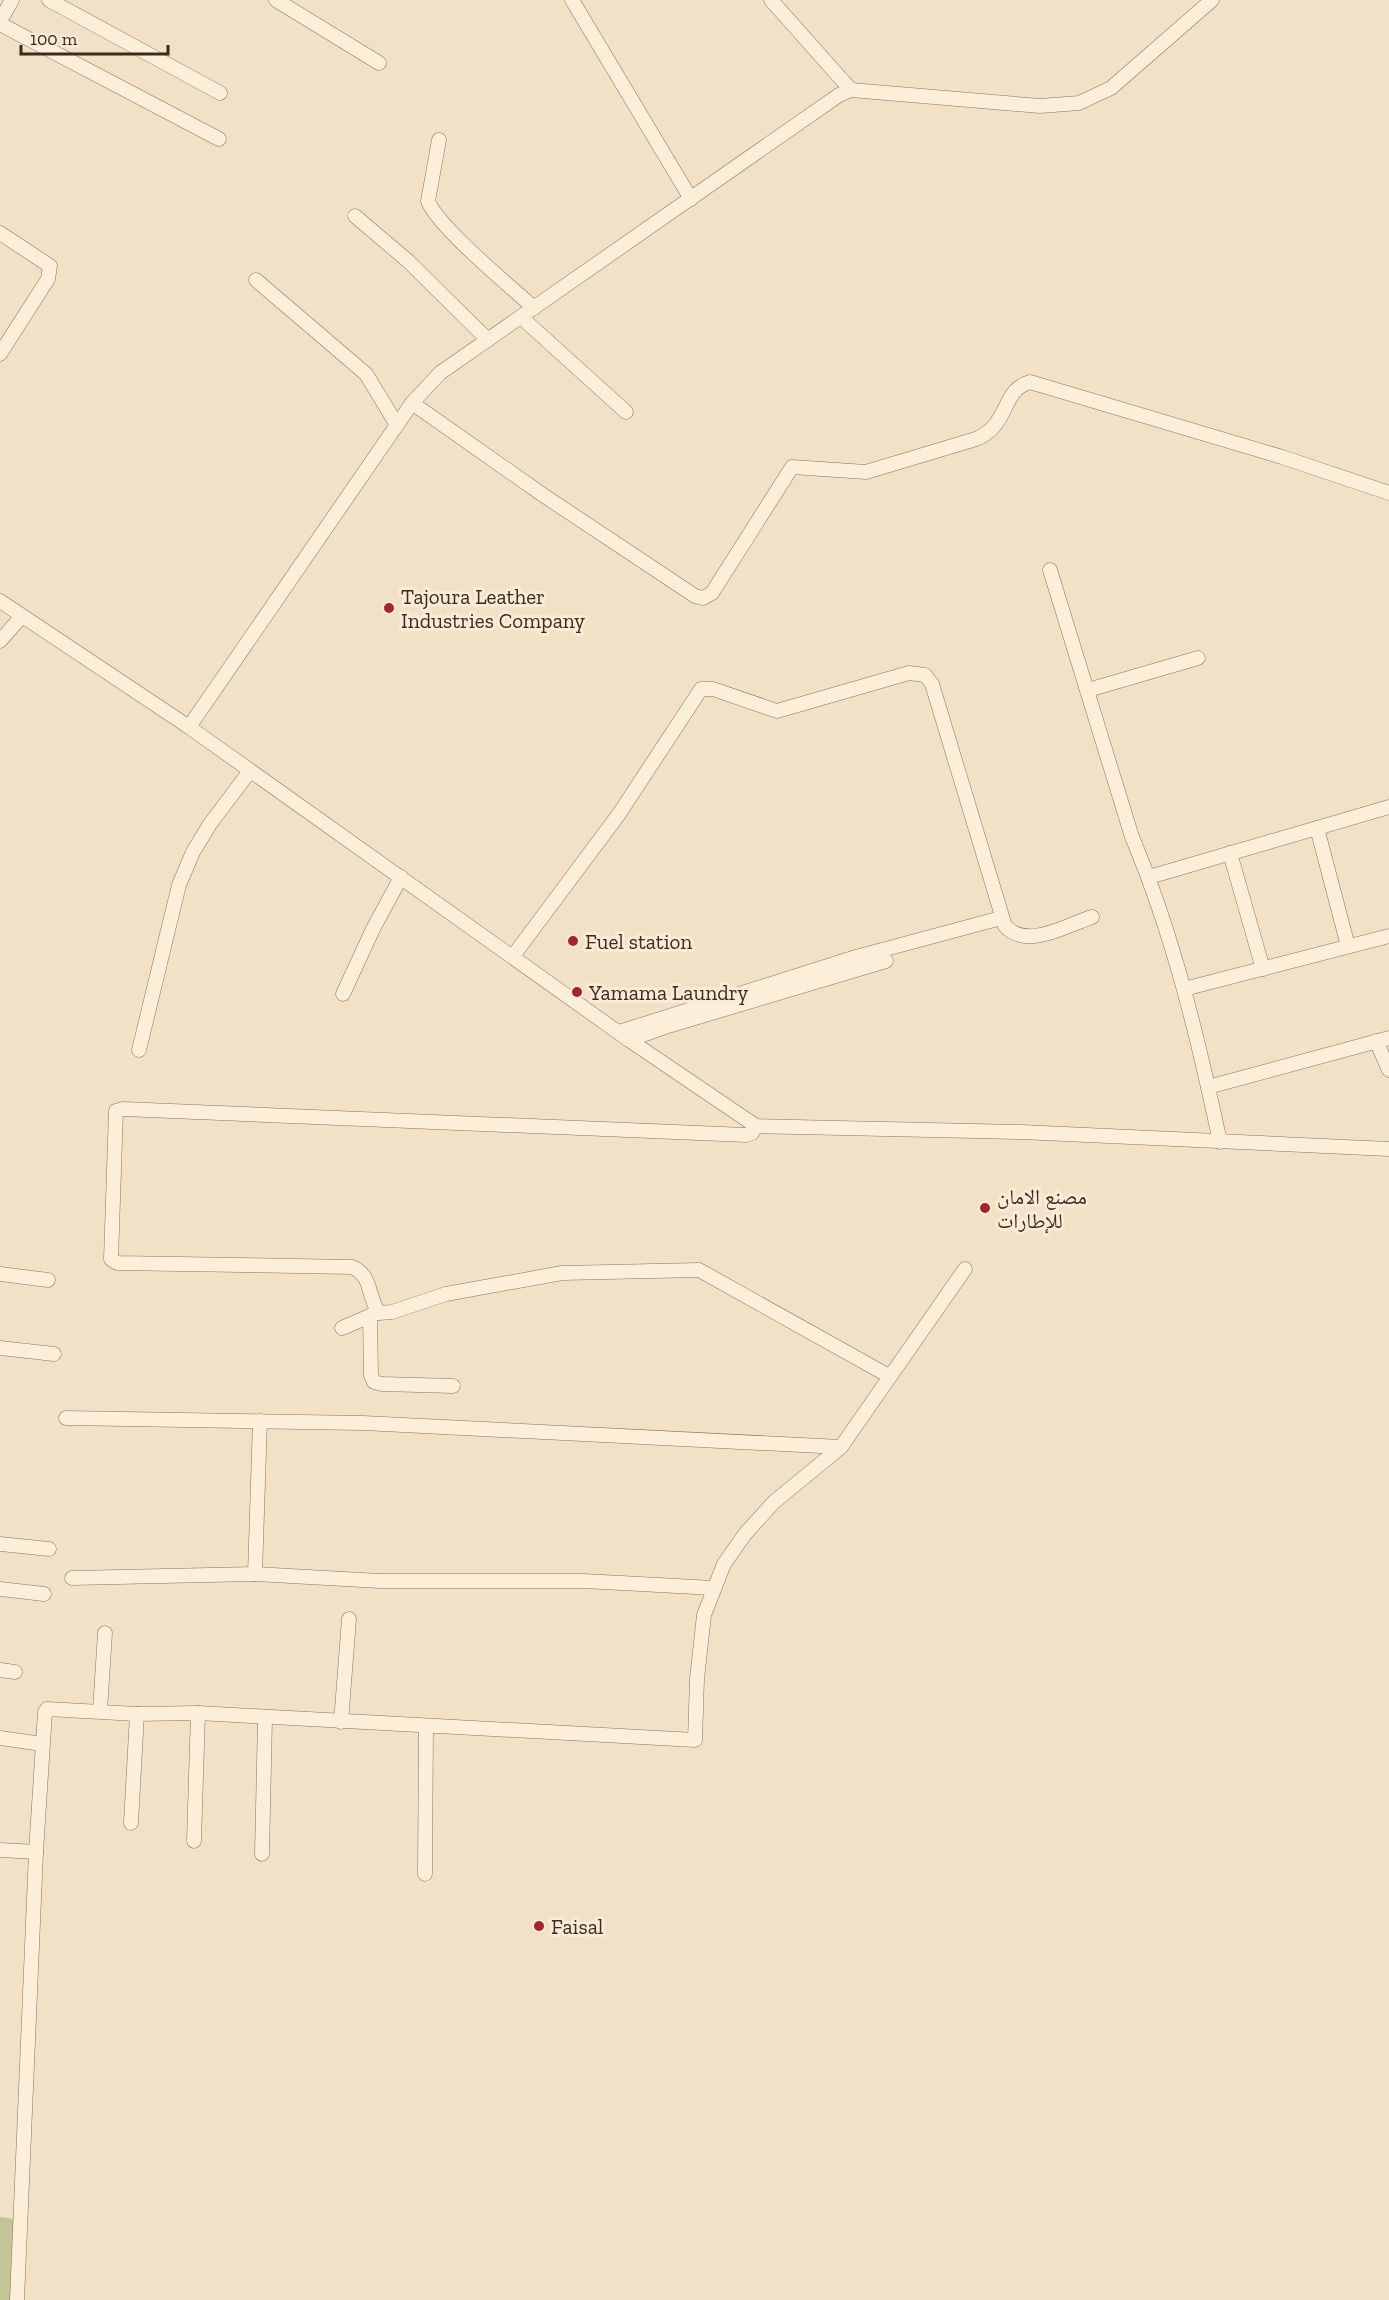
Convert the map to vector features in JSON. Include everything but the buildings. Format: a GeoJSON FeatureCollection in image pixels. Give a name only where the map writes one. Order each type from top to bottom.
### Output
{"type":"FeatureCollection","features":[{"type":"Feature","properties":{"kind":"street"},"geometry":{"type":"LineString","coordinates":[[49,0],[220,93]]}},
{"type":"Feature","properties":{"kind":"street"},"geometry":{"type":"LineString","coordinates":[[276,0],[379,63]]}},
{"type":"Feature","properties":{"kind":"street"},"geometry":{"type":"LineString","coordinates":[[572,0],[691,199]]}},
{"type":"Feature","properties":{"kind":"street"},"geometry":{"type":"LineString","coordinates":[[771,0],[851,90]]}},
{"type":"Feature","properties":{"kind":"street"},"geometry":{"type":"LineString","coordinates":[[189,726],[412,403],[440,373],[839,95],[851,90],[1040,106],[1079,103],[1111,88],[1212,0]]}},
{"type":"Feature","properties":{"kind":"street"},"geometry":{"type":"LineString","coordinates":[[8,2],[0,22],[219,139]]}},
{"type":"Feature","properties":{"kind":"street"},"geometry":{"type":"LineString","coordinates":[[439,140],[428,201],[431,208],[461,240],[534,308]]}},
{"type":"Feature","properties":{"kind":"street"},"geometry":{"type":"LineString","coordinates":[[355,216],[408,261],[488,340]]}},
{"type":"Feature","properties":{"kind":"street"},"geometry":{"type":"LineString","coordinates":[[0,233],[50,266],[48,279],[0,354]]}},
{"type":"Feature","properties":{"kind":"street"},"geometry":{"type":"LineString","coordinates":[[256,280],[366,374],[397,425]]}},
{"type":"Feature","properties":{"kind":"street"},"geometry":{"type":"LineString","coordinates":[[521,317],[626,412]]}},
{"type":"Feature","properties":{"kind":"street"},"geometry":{"type":"LineString","coordinates":[[412,403],[552,501],[686,590],[703,598],[712,593],[792,467],[866,472],[976,439],[992,432],[1013,393],[1023,384],[1030,382],[1282,457],[1389,493]]}},
{"type":"Feature","properties":{"kind":"street"},"geometry":{"type":"LineString","coordinates":[[1050,570],[1132,837],[1149,877],[1184,989],[1220,1142]]}},
{"type":"Feature","properties":{"kind":"street"},"geometry":{"type":"LineString","coordinates":[[0,601],[189,726],[624,1036],[756,1125],[1021,1132],[1389,1149]]}},
{"type":"Feature","properties":{"kind":"street"},"geometry":{"type":"LineString","coordinates":[[0,641],[22,616]]}},
{"type":"Feature","properties":{"kind":"street"},"geometry":{"type":"LineString","coordinates":[[1088,690],[1198,658]]}},
{"type":"Feature","properties":{"kind":"street"},"geometry":{"type":"LineString","coordinates":[[513,956],[619,814],[694,698],[705,687],[777,711],[909,673],[919,673],[929,678],[1001,918],[1010,932],[1029,938],[1092,917]]}},
{"type":"Feature","properties":{"kind":"street"},"geometry":{"type":"LineString","coordinates":[[140,1050],[179,885],[193,852],[210,824],[250,771]]}},
{"type":"Feature","properties":{"kind":"street"},"geometry":{"type":"LineString","coordinates":[[1149,877],[1317,828],[1387,812]]}},
{"type":"Feature","properties":{"kind":"street"},"geometry":{"type":"LineString","coordinates":[[1317,828],[1348,946]]}},
{"type":"Feature","properties":{"kind":"street"},"geometry":{"type":"LineString","coordinates":[[1230,853],[1263,969]]}},
{"type":"Feature","properties":{"kind":"street"},"geometry":{"type":"LineString","coordinates":[[343,994],[373,928],[401,877]]}},
{"type":"Feature","properties":{"kind":"street"},"geometry":{"type":"LineString","coordinates":[[624,1036],[856,957],[1001,918]]}},
{"type":"Feature","properties":{"kind":"street"},"geometry":{"type":"LineString","coordinates":[[1184,989],[1389,936]]}},
{"type":"Feature","properties":{"kind":"street"},"geometry":{"type":"LineString","coordinates":[[624,1036],[668,1026],[886,961]]}},
{"type":"Feature","properties":{"kind":"street"},"geometry":{"type":"LineString","coordinates":[[1208,1086],[1383,1039],[1389,1070]]}},
{"type":"Feature","properties":{"kind":"street"},"geometry":{"type":"LineString","coordinates":[[453,1386],[374,1382],[371,1375],[374,1314],[372,1303],[367,1279],[362,1271],[352,1267],[117,1263],[111,1259],[116,1111],[131,1109],[746,1135],[752,1133],[756,1125]]}},
{"type":"Feature","properties":{"kind":"street"},"geometry":{"type":"LineString","coordinates":[[17,2300],[36,1852],[44,1715],[47,1709],[100,1710],[137,1714],[198,1713],[265,1719],[695,1740],[700,1644],[704,1615],[724,1564],[744,1534],[774,1502],[841,1447],[965,1269]]}},
{"type":"Feature","properties":{"kind":"street"},"geometry":{"type":"LineString","coordinates":[[342,1328],[374,1314],[392,1312],[446,1294],[562,1272],[699,1270],[889,1376]]}},
{"type":"Feature","properties":{"kind":"street"},"geometry":{"type":"LineString","coordinates":[[0,1274],[48,1280]]}},
{"type":"Feature","properties":{"kind":"street"},"geometry":{"type":"LineString","coordinates":[[0,1348],[54,1354]]}},
{"type":"Feature","properties":{"kind":"street"},"geometry":{"type":"LineString","coordinates":[[66,1418],[363,1423],[841,1447]]}},
{"type":"Feature","properties":{"kind":"street"},"geometry":{"type":"LineString","coordinates":[[255,1574],[260,1421]]}},
{"type":"Feature","properties":{"kind":"street"},"geometry":{"type":"LineString","coordinates":[[0,1544],[50,1549]]}},
{"type":"Feature","properties":{"kind":"street"},"geometry":{"type":"LineString","coordinates":[[72,1578],[255,1574],[380,1581],[584,1581],[714,1587]]}},
{"type":"Feature","properties":{"kind":"street"},"geometry":{"type":"LineString","coordinates":[[0,1589],[44,1594]]}},
{"type":"Feature","properties":{"kind":"street"},"geometry":{"type":"LineString","coordinates":[[341,1722],[349,1619]]}},
{"type":"Feature","properties":{"kind":"street"},"geometry":{"type":"LineString","coordinates":[[100,1710],[105,1633]]}},
{"type":"Feature","properties":{"kind":"street"},"geometry":{"type":"LineString","coordinates":[[0,1670],[15,1672]]}},
{"type":"Feature","properties":{"kind":"street"},"geometry":{"type":"LineString","coordinates":[[194,1841],[198,1713]]}},
{"type":"Feature","properties":{"kind":"street"},"geometry":{"type":"LineString","coordinates":[[131,1824],[137,1714]]}},
{"type":"Feature","properties":{"kind":"street"},"geometry":{"type":"LineString","coordinates":[[262,1854],[265,1719]]}},
{"type":"Feature","properties":{"kind":"street"},"geometry":{"type":"LineString","coordinates":[[425,1874],[426,1726]]}},
{"type":"Feature","properties":{"kind":"street"},"geometry":{"type":"LineString","coordinates":[[0,1738],[42,1744]]}},
{"type":"Feature","properties":{"kind":"street"},"geometry":{"type":"LineString","coordinates":[[0,1850],[36,1852]]}},
{"type":"Feature","properties":{"kind":"green space"},"geometry":{"type":"Polygon","coordinates":[[[0,2217],[15,2219],[10,2300],[0,2300],[0,2217]]]}},
{"type":"Feature","properties":{"kind":"place","name":"Tajoura Leather Industries Company"},"geometry":{"type":"Point","coordinates":[389,608]}},
{"type":"Feature","properties":{"kind":"place","name":"Fuel station"},"geometry":{"type":"Point","coordinates":[573,941]}},
{"type":"Feature","properties":{"kind":"place","name":"Yamama Laundry"},"geometry":{"type":"Point","coordinates":[577,992]}},
{"type":"Feature","properties":{"kind":"place","name":"مصنع الامان للإطارات"},"geometry":{"type":"Point","coordinates":[985,1208]}},
{"type":"Feature","properties":{"kind":"place","name":"Faisal"},"geometry":{"type":"Point","coordinates":[539,1926]}}]}
